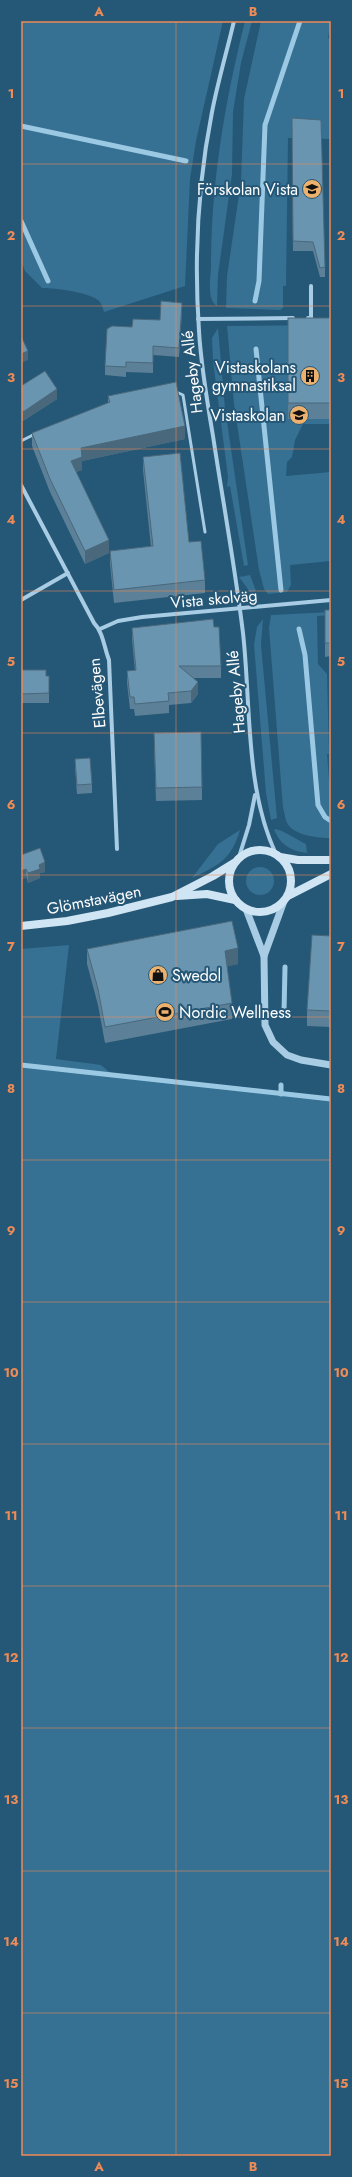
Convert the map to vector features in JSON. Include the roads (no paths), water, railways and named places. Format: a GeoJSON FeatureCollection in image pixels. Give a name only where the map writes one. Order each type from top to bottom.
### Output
{"type":"FeatureCollection","features":[{"type":"Feature","properties":{"kind":"main road","name":"Glömstavägen"},"geometry":{"type":"LineString","coordinates":[[172,897],[213,876],[257,849],[298,860],[331,860]]}},
{"type":"Feature","properties":{"kind":"main road"},"geometry":{"type":"LineString","coordinates":[[278,855],[290,872],[291,884],[286,898]]}},
{"type":"Feature","properties":{"kind":"main road"},"geometry":{"type":"LineString","coordinates":[[234,900],[228,881],[237,860]]}},
{"type":"Feature","properties":{"kind":"main road","name":"Glömstavägen"},"geometry":{"type":"LineString","coordinates":[[21,926],[67,921],[108,913],[172,897],[207,894],[234,900],[246,909],[266,912],[273,909],[286,898],[331,874]]}},
{"type":"Feature","properties":{"kind":"street","name":"Hageby Allé"},"geometry":{"type":"LineString","coordinates":[[234,21],[212,113],[201,187],[198,221],[198,318],[206,392],[240,609],[246,664],[255,792],[268,838],[278,855]]}},
{"type":"Feature","properties":{"kind":"street"},"geometry":{"type":"LineString","coordinates":[[304,318],[311,318],[311,286]]}},
{"type":"Feature","properties":{"kind":"street"},"geometry":{"type":"LineString","coordinates":[[198,318],[297,318]]}},
{"type":"Feature","properties":{"kind":"street","name":"Elbevägen"},"geometry":{"type":"LineString","coordinates":[[21,485],[94,623],[100,629],[101,639],[109,660],[117,849]]}},
{"type":"Feature","properties":{"kind":"street"},"geometry":{"type":"LineString","coordinates":[[21,600],[68,574]]}},
{"type":"Feature","properties":{"kind":"street","name":"Vista skolväg"},"geometry":{"type":"LineString","coordinates":[[100,629],[118,621],[142,617],[331,600]]}},
{"type":"Feature","properties":{"kind":"street","name":"Hageby Allé"},"geometry":{"type":"LineString","coordinates":[[237,860],[249,825],[255,792]]}},
{"type":"Feature","properties":{"kind":"street"},"geometry":{"type":"LineString","coordinates":[[264,956],[286,898]]}},
{"type":"Feature","properties":{"kind":"street"},"geometry":{"type":"LineString","coordinates":[[246,909],[264,956],[265,1025],[273,1042],[287,1055],[301,1060],[331,1065]]}},
{"type":"Feature","properties":{"kind":"lane"},"geometry":{"type":"LineString","coordinates":[[311,318],[318,318]]}},
{"type":"Feature","properties":{"kind":"lane"},"geometry":{"type":"LineString","coordinates":[[172,390],[177,391],[183,396],[204,532]]}},
{"type":"Feature","properties":{"kind":"lane"},"geometry":{"type":"LineString","coordinates":[[21,441],[36,433]]}},
{"type":"Feature","properties":{"kind":"waterway"},"geometry":{"type":"LineString","coordinates":[[255,301],[259,281],[265,125],[300,21]]}},
{"type":"Feature","properties":{"kind":"waterway"},"geometry":{"type":"LineString","coordinates":[[21,126],[186,161]]}},
{"type":"Feature","properties":{"kind":"waterway"},"geometry":{"type":"LineString","coordinates":[[21,221],[48,281]]}},
{"type":"Feature","properties":{"kind":"waterway"},"geometry":{"type":"LineString","coordinates":[[256,349],[281,590]]}},
{"type":"Feature","properties":{"kind":"waterway"},"geometry":{"type":"LineString","coordinates":[[299,629],[305,655],[318,805],[325,817],[331,821]]}},
{"type":"Feature","properties":{"kind":"waterway"},"geometry":{"type":"LineString","coordinates":[[284,1012],[285,967]]}},
{"type":"Feature","properties":{"kind":"waterway"},"geometry":{"type":"LineString","coordinates":[[21,1065],[331,1099]]}},
{"type":"Feature","properties":{"kind":"waterway"},"geometry":{"type":"LineString","coordinates":[[281,1085],[281,1094]]}},
{"type":"Feature","properties":{"kind":"place","name":"Förskolan Vista"},"geometry":{"type":"Point","coordinates":[312,189]}},
{"type":"Feature","properties":{"kind":"place","name":"Vistaskolans gymnastiksal"},"geometry":{"type":"Point","coordinates":[310,376]}},
{"type":"Feature","properties":{"kind":"place","name":"Vistaskolan"},"geometry":{"type":"Point","coordinates":[299,415]}},
{"type":"Feature","properties":{"kind":"place","name":"Swedol"},"geometry":{"type":"Point","coordinates":[158,975]}},
{"type":"Feature","properties":{"kind":"place","name":"Nordic Wellness"},"geometry":{"type":"Point","coordinates":[165,1012]}}]}
